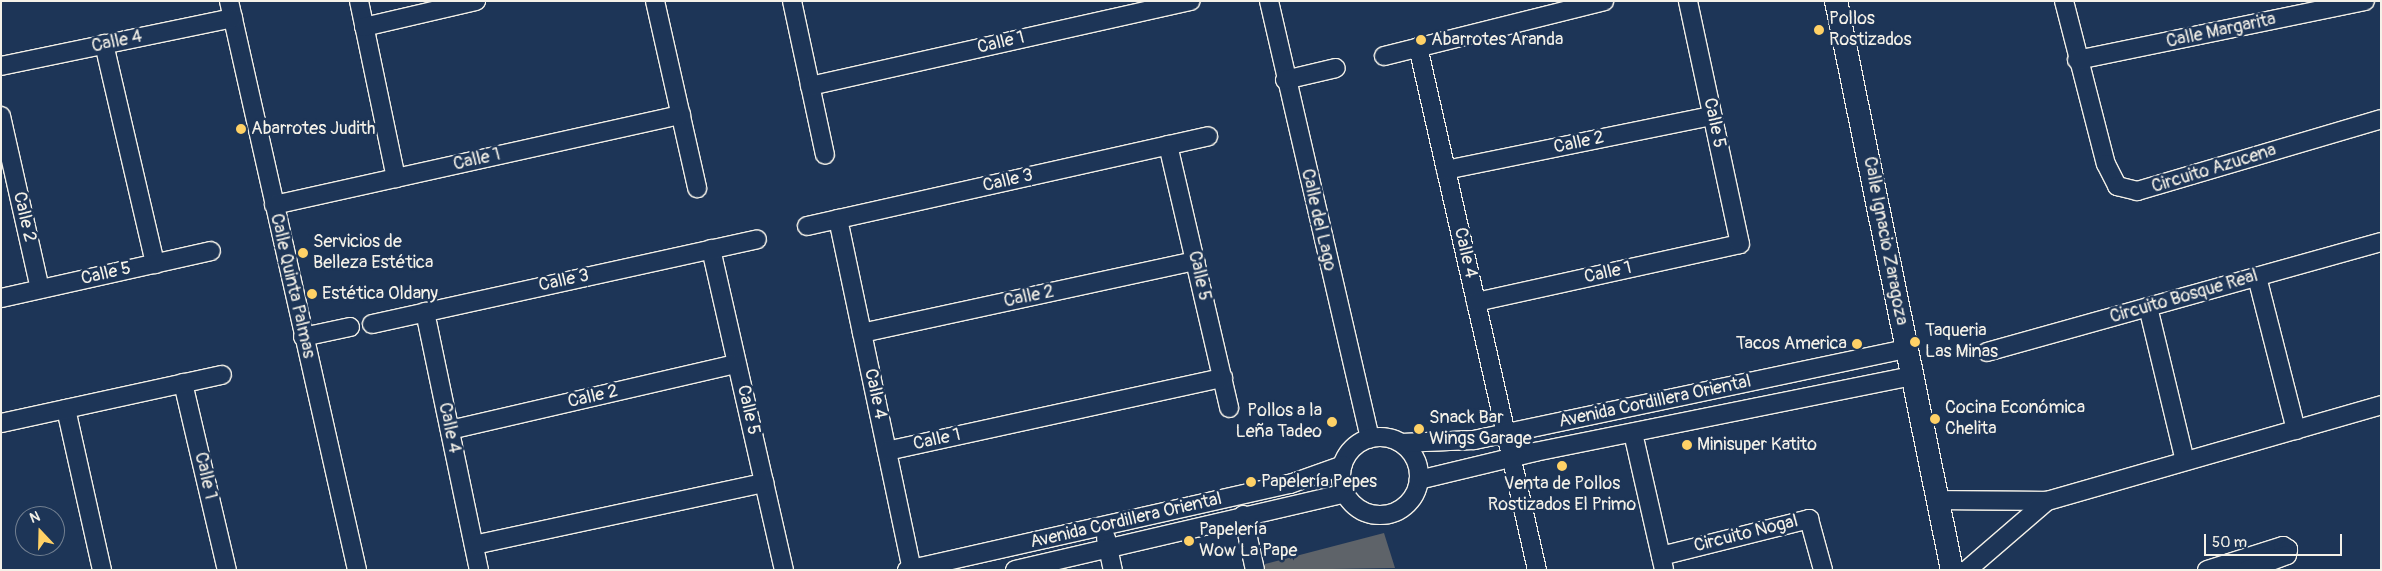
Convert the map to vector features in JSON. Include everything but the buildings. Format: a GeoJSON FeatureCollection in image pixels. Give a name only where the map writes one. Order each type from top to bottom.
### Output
{"type":"FeatureCollection","features":[{"type":"Feature","properties":{"kind":"main road","name":"Calle Ignacio Zaragoza"},"geometry":{"type":"LineString","coordinates":[[1836,1],[1952,570]]}},
{"type":"Feature","properties":{"kind":"street"},"geometry":{"type":"LineString","coordinates":[[359,1],[396,178]]}},
{"type":"Feature","properties":{"kind":"street"},"geometry":{"type":"LineString","coordinates":[[364,27],[476,1]]}},
{"type":"Feature","properties":{"kind":"street"},"geometry":{"type":"LineString","coordinates":[[655,1],[697,188]]}},
{"type":"Feature","properties":{"kind":"street"},"geometry":{"type":"LineString","coordinates":[[792,1],[825,155]]}},
{"type":"Feature","properties":{"kind":"street","name":"Calle 1"},"geometry":{"type":"LineString","coordinates":[[810,86],[1136,7],[1191,1]]}},
{"type":"Feature","properties":{"kind":"street","name":"Calle del Lago"},"geometry":{"type":"LineString","coordinates":[[1269,1],[1285,80],[1370,438]]}},
{"type":"Feature","properties":{"kind":"street"},"geometry":{"type":"LineString","coordinates":[[1384,56],[1604,1]]}},
{"type":"Feature","properties":{"kind":"street","name":"Calle 5"},"geometry":{"type":"LineString","coordinates":[[1688,1],[1740,244]]}},
{"type":"Feature","properties":{"kind":"street","name":"Circuito Azucena"},"geometry":{"type":"LineString","coordinates":[[2064,1],[2077,60],[2106,164],[2117,186],[2137,191],[2381,119]]}},
{"type":"Feature","properties":{"kind":"street","name":"Calle Margarita"},"geometry":{"type":"LineString","coordinates":[[2077,60],[2365,1]]}},
{"type":"Feature","properties":{"kind":"street","name":"Calle 4"},"geometry":{"type":"LineString","coordinates":[[1,66],[104,44],[231,10]]}},
{"type":"Feature","properties":{"kind":"street","name":"Calle Quinta Palmas"},"geometry":{"type":"LineString","coordinates":[[231,10],[303,337],[357,570]]}},
{"type":"Feature","properties":{"kind":"street"},"geometry":{"type":"LineString","coordinates":[[104,44],[155,264]]}},
{"type":"Feature","properties":{"kind":"street","name":"Calle 4"},"geometry":{"type":"LineString","coordinates":[[1418,47],[1538,570]]}},
{"type":"Feature","properties":{"kind":"street"},"geometry":{"type":"LineString","coordinates":[[1285,80],[1336,68]]}},
{"type":"Feature","properties":{"kind":"street","name":"Calle 1"},"geometry":{"type":"LineString","coordinates":[[274,205],[681,115]]}},
{"type":"Feature","properties":{"kind":"street","name":"Calle 2"},"geometry":{"type":"LineString","coordinates":[[1,116],[40,289]]}},
{"type":"Feature","properties":{"kind":"street","name":"Calle 2"},"geometry":{"type":"LineString","coordinates":[[1446,170],[1712,116]]}},
{"type":"Feature","properties":{"kind":"street","name":"Calle 3"},"geometry":{"type":"LineString","coordinates":[[807,226],[1208,136]]}},
{"type":"Feature","properties":{"kind":"street","name":"Calle 5"},"geometry":{"type":"LineString","coordinates":[[1168,145],[1229,408]]}},
{"type":"Feature","properties":{"kind":"street","name":"Calle 4"},"geometry":{"type":"LineString","coordinates":[[838,219],[910,569]]}},
{"type":"Feature","properties":{"kind":"street","name":"Calle 3"},"geometry":{"type":"LineString","coordinates":[[372,324],[757,239]]}},
{"type":"Feature","properties":{"kind":"street","name":"Circuito Bosque Real"},"geometry":{"type":"LineString","coordinates":[[1987,352],[2381,242]]}},
{"type":"Feature","properties":{"kind":"street","name":"Calle 1"},"geometry":{"type":"LineString","coordinates":[[1476,302],[1740,244]]}},
{"type":"Feature","properties":{"kind":"street","name":"Calle 5"},"geometry":{"type":"LineString","coordinates":[[711,249],[784,570]]}},
{"type":"Feature","properties":{"kind":"street","name":"Calle 5"},"geometry":{"type":"LineString","coordinates":[[1,298],[211,251]]}},
{"type":"Feature","properties":{"kind":"street","name":"Calle 2"},"geometry":{"type":"LineString","coordinates":[[862,333],[1195,261]]}},
{"type":"Feature","properties":{"kind":"street"},"geometry":{"type":"LineString","coordinates":[[2257,277],[2296,430]]}},
{"type":"Feature","properties":{"kind":"street"},"geometry":{"type":"LineString","coordinates":[[2148,307],[2185,461]]}},
{"type":"Feature","properties":{"kind":"street","name":"Calle 4"},"geometry":{"type":"LineString","coordinates":[[425,312],[479,570]]}},
{"type":"Feature","properties":{"kind":"street"},"geometry":{"type":"LineString","coordinates":[[303,337],[350,327]]}},
{"type":"Feature","properties":{"kind":"street","name":"Avenida Cordillera Oriental"},"geometry":{"type":"LineString","coordinates":[[1401,443],[1474,440],[1907,349]]}},
{"type":"Feature","properties":{"kind":"street","name":"Calle 2"},"geometry":{"type":"LineString","coordinates":[[450,430],[737,364]]}},
{"type":"Feature","properties":{"kind":"street"},"geometry":{"type":"LineString","coordinates":[[1,423],[222,375]]}},
{"type":"Feature","properties":{"kind":"street"},"geometry":{"type":"LineString","coordinates":[[1774,376],[1778,405]]}},
{"type":"Feature","properties":{"kind":"street","name":"Avenida Cordillera Oriental"},"geometry":{"type":"LineString","coordinates":[[1419,480],[1512,458],[1912,376]]}},
{"type":"Feature","properties":{"kind":"street","name":"Calle 1"},"geometry":{"type":"LineString","coordinates":[[887,451],[1222,378]]}},
{"type":"Feature","properties":{"kind":"street","name":"Calle 1"},"geometry":{"type":"LineString","coordinates":[[183,383],[227,570]]}},
{"type":"Feature","properties":{"kind":"street"},"geometry":{"type":"LineString","coordinates":[[1938,500],[2047,501],[2381,405]]}},
{"type":"Feature","properties":{"kind":"street"},"geometry":{"type":"LineString","coordinates":[[66,408],[102,570]]}},
{"type":"Feature","properties":{"kind":"street","name":"Circuito Nogal"},"geometry":{"type":"LineString","coordinates":[[1633,433],[1662,563],[1809,519],[1823,570]]}},
{"type":"Feature","properties":{"kind":"street"},"geometry":{"type":"LineString","coordinates":[[1370,438],[1388,438],[1401,443],[1412,453],[1418,466],[1419,480],[1415,494],[1406,506],[1394,513],[1379,515],[1365,512],[1353,504],[1345,493],[1341,479],[1343,465],[1349,452],[1370,438]]}},
{"type":"Feature","properties":{"kind":"street","name":"Avenida Cordillera Oriental"},"geometry":{"type":"LineString","coordinates":[[910,569],[1103,528],[1290,484],[1343,465]]}},
{"type":"Feature","properties":{"kind":"street"},"geometry":{"type":"LineString","coordinates":[[474,545],[764,483]]}},
{"type":"Feature","properties":{"kind":"street","name":"Avenida Cordillera Oriental"},"geometry":{"type":"LineString","coordinates":[[1015,570],[1243,515],[1345,493]]}},
{"type":"Feature","properties":{"kind":"street"},"geometry":{"type":"LineString","coordinates":[[1967,570],[2047,501]]}},
{"type":"Feature","properties":{"kind":"street"},"geometry":{"type":"LineString","coordinates":[[1243,515],[1254,570]]}},
{"type":"Feature","properties":{"kind":"street"},"geometry":{"type":"LineString","coordinates":[[1103,528],[1113,570]]}},
{"type":"Feature","properties":{"kind":"street"},"geometry":{"type":"LineString","coordinates":[[2207,570],[2283,546],[2288,549],[2287,555],[2247,570]]}},
{"type":"Feature","properties":{"kind":"place","name":"Pollos Rostizados"},"geometry":{"type":"Point","coordinates":[1819,30]}},
{"type":"Feature","properties":{"kind":"place","name":"Abarrotes Aranda"},"geometry":{"type":"Point","coordinates":[1421,40]}},
{"type":"Feature","properties":{"kind":"place","name":"Abarrotes Judith"},"geometry":{"type":"Point","coordinates":[241,129]}},
{"type":"Feature","properties":{"kind":"place","name":"Servicios de Belleza Estética"},"geometry":{"type":"Point","coordinates":[303,253]}},
{"type":"Feature","properties":{"kind":"place","name":"Estética Oldany"},"geometry":{"type":"Point","coordinates":[312,294]}},
{"type":"Feature","properties":{"kind":"place","name":"Taqueria Las Minas"},"geometry":{"type":"Point","coordinates":[1915,342]}},
{"type":"Feature","properties":{"kind":"place","name":"Tacos America"},"geometry":{"type":"Point","coordinates":[1857,344]}},
{"type":"Feature","properties":{"kind":"place","name":"Cocina Económica Chelita"},"geometry":{"type":"Point","coordinates":[1935,419]}},
{"type":"Feature","properties":{"kind":"place","name":"Pollos a la Leña Tadeo"},"geometry":{"type":"Point","coordinates":[1332,422]}},
{"type":"Feature","properties":{"kind":"place","name":"Snack Bar Wings Garage"},"geometry":{"type":"Point","coordinates":[1419,429]}},
{"type":"Feature","properties":{"kind":"place","name":"Minisuper Katito"},"geometry":{"type":"Point","coordinates":[1687,445]}},
{"type":"Feature","properties":{"kind":"place","name":"Venta de Pollos Rostizados El Primo"},"geometry":{"type":"Point","coordinates":[1562,466]}},
{"type":"Feature","properties":{"kind":"place","name":"Papelería Pepes"},"geometry":{"type":"Point","coordinates":[1251,482]}},
{"type":"Feature","properties":{"kind":"place","name":"Papelería Wow La Pape"},"geometry":{"type":"Point","coordinates":[1189,541]}}]}
